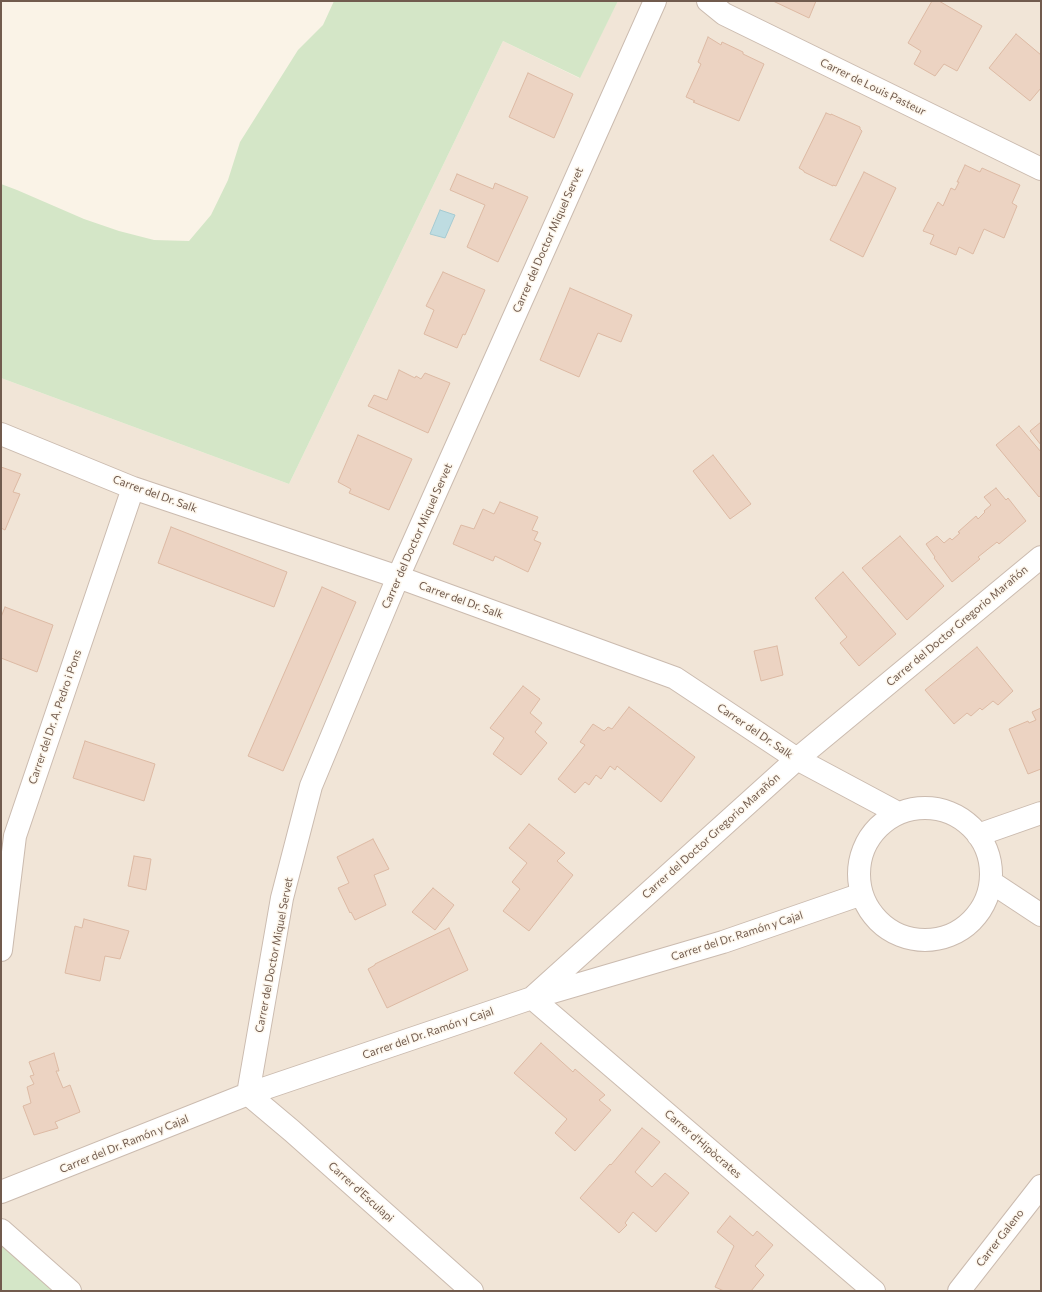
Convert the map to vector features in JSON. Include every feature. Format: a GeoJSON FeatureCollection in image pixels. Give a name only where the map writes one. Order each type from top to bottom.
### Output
{"type":"FeatureCollection","features":[{"type":"Feature","properties":{"kind":"street","name":"Carrer del Doctor Miquel Servet"},"geometry":{"type":"LineString","coordinates":[[248,1094],[282,898],[311,786],[398,577],[655,1]]}},
{"type":"Feature","properties":{"kind":"street","name":"Carrer de Louis Pasteur"},"geometry":{"type":"LineString","coordinates":[[708,1],[724,14],[1041,169]]}},
{"type":"Feature","properties":{"kind":"street","name":"Carrer del Dr. Salk"},"geometry":{"type":"LineString","coordinates":[[1,434],[133,488],[398,577],[675,678],[796,759],[898,813]]}},
{"type":"Feature","properties":{"kind":"street","name":"Carrer del Dr. A. Pedro i Pons"},"geometry":{"type":"LineString","coordinates":[[1,950],[15,836],[133,488]]}},
{"type":"Feature","properties":{"kind":"street","name":"Carrer del Doctor Gregorio Marañón"},"geometry":{"type":"LineString","coordinates":[[532,998],[796,759],[1041,557]]}},
{"type":"Feature","properties":{"kind":"street"},"geometry":{"type":"LineString","coordinates":[[917,808],[940,809],[961,819],[978,835],[989,859],[991,882],[985,903],[971,922],[952,935],[930,941],[904,938],[884,927],[869,910],[860,888],[859,866],[865,844],[879,826],[898,813],[917,808]]}},
{"type":"Feature","properties":{"kind":"street"},"geometry":{"type":"LineString","coordinates":[[978,835],[1041,813]]}},
{"type":"Feature","properties":{"kind":"street"},"geometry":{"type":"LineString","coordinates":[[991,882],[1041,915]]}},
{"type":"Feature","properties":{"kind":"street","name":"Carrer del Dr. Ramón y Cajal"},"geometry":{"type":"LineString","coordinates":[[1,1192],[248,1094],[532,998],[723,942],[862,894]]}},
{"type":"Feature","properties":{"kind":"street","name":"Carrer d'Hipòcrates"},"geometry":{"type":"LineString","coordinates":[[532,998],[874,1291]]}},
{"type":"Feature","properties":{"kind":"street","name":"Carrer d'Esculapi"},"geometry":{"type":"LineString","coordinates":[[248,1094],[292,1131],[472,1291]]}},
{"type":"Feature","properties":{"kind":"street","name":"Carrer Galeno"},"geometry":{"type":"LineString","coordinates":[[959,1291],[1041,1186]]}},
{"type":"Feature","properties":{"kind":"street"},"geometry":{"type":"LineString","coordinates":[[1,1230],[70,1291]]}},
{"type":"Feature","properties":{"kind":"shaded area"},"geometry":{"type":"Polygon","coordinates":[[[618,1],[1041,1],[1041,1291],[1,1291],[1,378],[289,484],[503,41],[579,78],[618,1]]]}},
{"type":"Feature","properties":{"kind":"green space"},"geometry":{"type":"Polygon","coordinates":[[[334,1],[618,1],[580,78],[503,41],[289,484],[1,378],[1,184],[84,219],[119,231],[154,240],[189,241],[211,215],[228,180],[240,142],[298,50],[323,25],[334,1]]]}},
{"type":"Feature","properties":{"kind":"green space"},"geometry":{"type":"Polygon","coordinates":[[[1,1244],[54,1291],[1,1291],[1,1244]]]}},
{"type":"Feature","properties":{"kind":"water"},"geometry":{"type":"Polygon","coordinates":[[[440,210],[455,215],[445,238],[430,234],[440,210]]]}},
{"type":"Feature","properties":{"kind":"building"},"geometry":{"type":"Polygon","coordinates":[[[773,1],[816,1],[809,18],[773,1]]]}},
{"type":"Feature","properties":{"kind":"building"},"geometry":{"type":"Polygon","coordinates":[[[932,1],[939,1],[982,26],[957,71],[944,64],[935,76],[914,64],[921,51],[908,43],[932,1]]]}},
{"type":"Feature","properties":{"kind":"building"},"geometry":{"type":"Polygon","coordinates":[[[1016,34],[1041,55],[1041,88],[1030,101],[989,68],[1016,34]]]}},
{"type":"Feature","properties":{"kind":"building"},"geometry":{"type":"Polygon","coordinates":[[[708,37],[721,45],[722,42],[743,52],[743,54],[764,64],[739,121],[693,102],[695,101],[686,97],[701,64],[698,62],[708,37]]]}},
{"type":"Feature","properties":{"kind":"building"},"geometry":{"type":"Polygon","coordinates":[[[528,73],[573,94],[554,138],[509,117],[528,73]]]}},
{"type":"Feature","properties":{"kind":"building"},"geometry":{"type":"Polygon","coordinates":[[[826,113],[860,127],[862,131],[836,186],[833,186],[804,172],[799,168],[826,113]]]}},
{"type":"Feature","properties":{"kind":"building"},"geometry":{"type":"Polygon","coordinates":[[[965,165],[980,172],[982,168],[1020,185],[1012,203],[1017,206],[1004,238],[984,229],[973,254],[959,247],[956,255],[930,244],[934,235],[923,231],[938,202],[943,206],[951,188],[955,190],[965,165]]]}},
{"type":"Feature","properties":{"kind":"building"},"geometry":{"type":"Polygon","coordinates":[[[864,172],[896,188],[863,257],[830,240],[864,172]]]}},
{"type":"Feature","properties":{"kind":"building"},"geometry":{"type":"Polygon","coordinates":[[[457,174],[493,189],[495,183],[528,197],[498,262],[467,247],[485,205],[450,190],[457,174]]]}},
{"type":"Feature","properties":{"kind":"building"},"geometry":{"type":"Polygon","coordinates":[[[443,272],[485,290],[465,335],[463,334],[457,348],[424,334],[434,310],[426,306],[443,272]]]}},
{"type":"Feature","properties":{"kind":"building"},"geometry":{"type":"Polygon","coordinates":[[[570,288],[632,315],[621,342],[598,333],[579,377],[540,360],[570,288]]]}},
{"type":"Feature","properties":{"kind":"building"},"geometry":{"type":"Polygon","coordinates":[[[399,370],[415,378],[416,376],[421,379],[425,373],[450,383],[428,433],[368,406],[374,395],[387,400],[399,370]]]}},
{"type":"Feature","properties":{"kind":"building"},"geometry":{"type":"Polygon","coordinates":[[[1041,422],[1041,445],[1030,431],[1041,422]]]}},
{"type":"Feature","properties":{"kind":"building"},"geometry":{"type":"Polygon","coordinates":[[[1019,426],[1041,452],[1041,495],[1039,497],[996,445],[1019,426]]]}},
{"type":"Feature","properties":{"kind":"building"},"geometry":{"type":"Polygon","coordinates":[[[358,435],[412,459],[389,510],[349,493],[351,489],[338,482],[358,435]]]}},
{"type":"Feature","properties":{"kind":"building"},"geometry":{"type":"Polygon","coordinates":[[[713,455],[751,504],[730,519],[693,471],[713,455]]]}},
{"type":"Feature","properties":{"kind":"building"},"geometry":{"type":"Polygon","coordinates":[[[1,467],[21,474],[13,492],[20,494],[5,530],[1,528],[1,467]]]}},
{"type":"Feature","properties":{"kind":"building"},"geometry":{"type":"Polygon","coordinates":[[[996,488],[1006,500],[1008,498],[1026,521],[999,544],[997,542],[978,557],[980,559],[952,582],[934,558],[935,557],[926,544],[937,536],[944,543],[950,538],[952,540],[960,533],[958,532],[976,516],[978,519],[991,505],[984,497],[996,488]]]}},
{"type":"Feature","properties":{"kind":"building"},"geometry":{"type":"Polygon","coordinates":[[[500,502],[538,517],[532,530],[538,532],[534,540],[541,543],[528,572],[495,556],[493,561],[453,544],[461,525],[474,529],[483,509],[494,514],[500,502]]]}},
{"type":"Feature","properties":{"kind":"building"},"geometry":{"type":"Polygon","coordinates":[[[171,527],[287,572],[274,607],[158,563],[171,527]]]}},
{"type":"Feature","properties":{"kind":"building"},"geometry":{"type":"Polygon","coordinates":[[[900,536],[944,586],[907,620],[862,568],[900,536]]]}},
{"type":"Feature","properties":{"kind":"building"},"geometry":{"type":"Polygon","coordinates":[[[843,572],[896,634],[859,666],[840,643],[847,637],[815,598],[843,572]]]}},
{"type":"Feature","properties":{"kind":"building"},"geometry":{"type":"Polygon","coordinates":[[[322,587],[356,602],[283,771],[248,756],[322,587]]]}},
{"type":"Feature","properties":{"kind":"building"},"geometry":{"type":"Polygon","coordinates":[[[5,607],[53,625],[37,672],[1,658],[1,617],[5,607]]]}},
{"type":"Feature","properties":{"kind":"building"},"geometry":{"type":"Polygon","coordinates":[[[777,646],[783,675],[761,681],[754,651],[777,646]]]}},
{"type":"Feature","properties":{"kind":"building"},"geometry":{"type":"Polygon","coordinates":[[[977,647],[1013,691],[998,705],[993,701],[982,710],[980,708],[971,716],[967,713],[954,724],[925,690],[977,647]]]}},
{"type":"Feature","properties":{"kind":"building"},"geometry":{"type":"Polygon","coordinates":[[[523,686],[540,699],[530,713],[542,723],[535,732],[547,743],[521,775],[493,754],[504,738],[490,728],[523,686]]]}},
{"type":"Feature","properties":{"kind":"building"},"geometry":{"type":"Polygon","coordinates":[[[629,707],[695,757],[661,802],[617,766],[615,770],[610,766],[601,779],[596,775],[589,785],[585,782],[575,793],[558,779],[585,745],[580,742],[593,724],[604,731],[608,727],[612,729],[629,707]]]}},
{"type":"Feature","properties":{"kind":"building"},"geometry":{"type":"Polygon","coordinates":[[[1041,708],[1041,769],[1028,774],[1009,729],[1028,721],[1029,723],[1036,720],[1032,712],[1041,708]]]}},
{"type":"Feature","properties":{"kind":"building"},"geometry":{"type":"Polygon","coordinates":[[[85,741],[155,764],[144,801],[73,778],[85,741]]]}},
{"type":"Feature","properties":{"kind":"building"},"geometry":{"type":"Polygon","coordinates":[[[529,824],[565,853],[557,861],[573,875],[529,931],[503,911],[520,889],[512,882],[527,863],[509,848],[529,824]]]}},
{"type":"Feature","properties":{"kind":"building"},"geometry":{"type":"Polygon","coordinates":[[[373,839],[389,869],[374,875],[386,905],[355,920],[338,888],[349,883],[337,857],[373,839]]]}},
{"type":"Feature","properties":{"kind":"building"},"geometry":{"type":"Polygon","coordinates":[[[134,856],[151,859],[146,890],[128,886],[134,856]]]}},
{"type":"Feature","properties":{"kind":"building"},"geometry":{"type":"Polygon","coordinates":[[[433,888],[454,905],[435,930],[412,912],[433,888]]]}},
{"type":"Feature","properties":{"kind":"building"},"geometry":{"type":"Polygon","coordinates":[[[84,919],[129,931],[120,959],[105,956],[100,981],[65,973],[75,926],[82,928],[84,919]]]}},
{"type":"Feature","properties":{"kind":"building"},"geometry":{"type":"Polygon","coordinates":[[[449,928],[468,970],[387,1008],[368,969],[375,964],[449,928]]]}},
{"type":"Feature","properties":{"kind":"building"},"geometry":{"type":"Polygon","coordinates":[[[541,1043],[573,1072],[575,1069],[605,1095],[599,1100],[611,1110],[575,1151],[555,1133],[567,1119],[514,1073],[541,1043]]]}},
{"type":"Feature","properties":{"kind":"building"},"geometry":{"type":"Polygon","coordinates":[[[54,1053],[59,1071],[56,1071],[63,1088],[70,1085],[80,1112],[55,1122],[58,1128],[34,1135],[23,1106],[31,1103],[27,1087],[34,1084],[30,1076],[34,1075],[29,1062],[54,1053]]]}},
{"type":"Feature","properties":{"kind":"building"},"geometry":{"type":"Polygon","coordinates":[[[642,1128],[660,1142],[635,1172],[652,1187],[665,1173],[689,1193],[656,1232],[633,1212],[625,1223],[627,1225],[619,1233],[580,1198],[610,1164],[611,1165],[642,1128]]]}},
{"type":"Feature","properties":{"kind":"building"},"geometry":{"type":"Polygon","coordinates":[[[730,1216],[753,1236],[757,1231],[773,1245],[755,1266],[764,1275],[751,1291],[724,1291],[715,1287],[734,1246],[717,1232],[730,1216]]]}}]}
